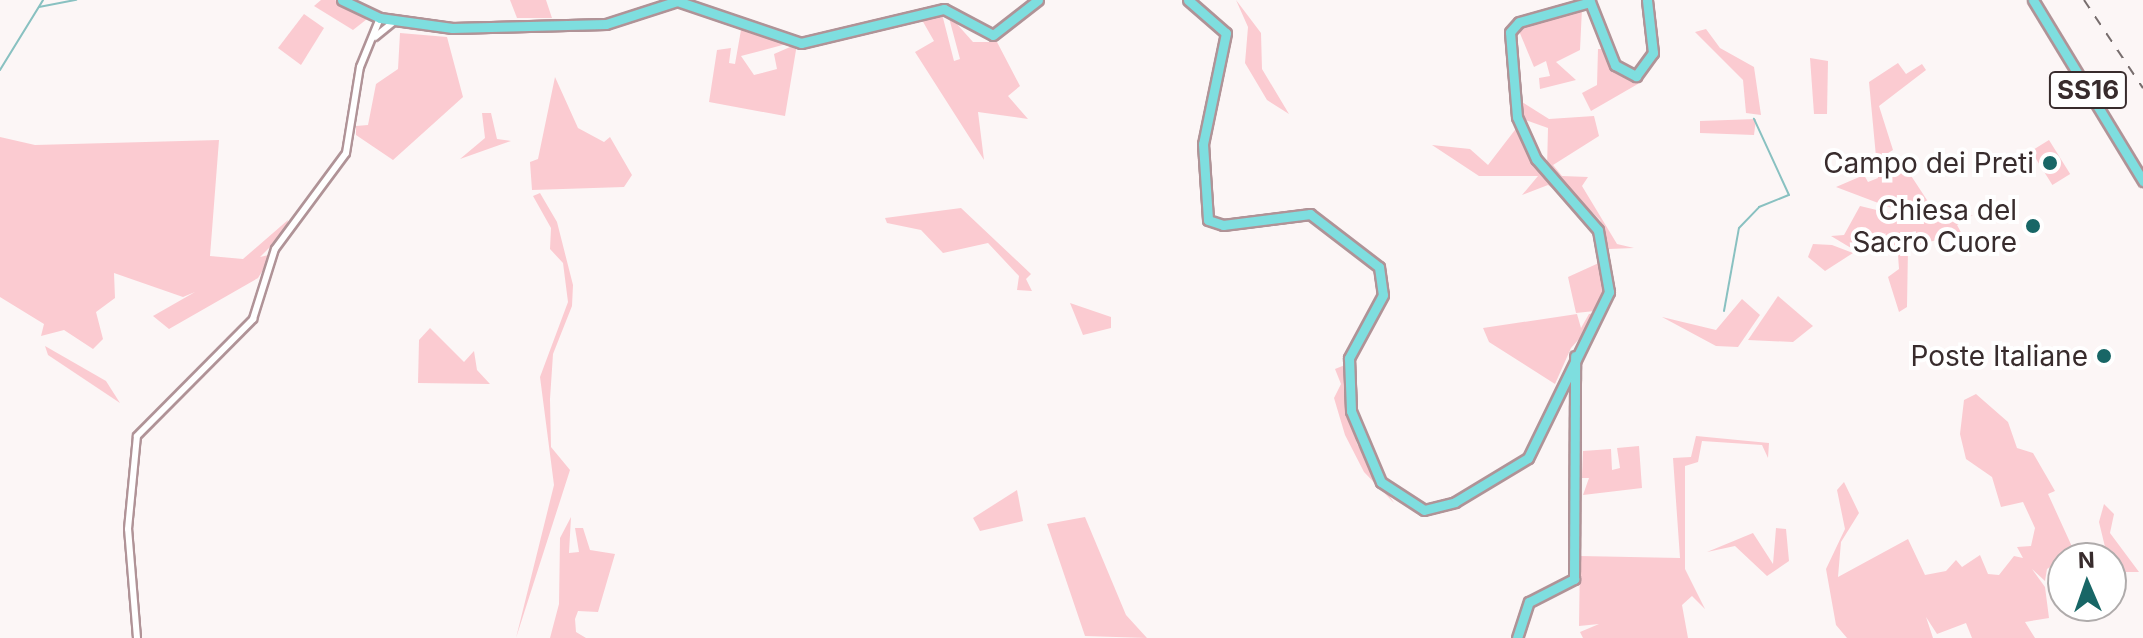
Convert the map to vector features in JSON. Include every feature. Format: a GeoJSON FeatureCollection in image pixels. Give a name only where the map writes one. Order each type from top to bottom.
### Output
{"type":"FeatureCollection","features":[{"type":"Feature","properties":{"kind":"main road"},"geometry":{"type":"LineString","coordinates":[[342,0],[380,18],[395,21],[597,25],[677,1],[801,43],[944,9],[993,35],[1038,0]]}},
{"type":"Feature","properties":{"kind":"main road"},"geometry":{"type":"LineString","coordinates":[[1188,0],[1226,33],[1203,144],[1208,220],[1230,225],[1310,214],[1383,274],[1383,295],[1352,347],[1348,394],[1361,449],[1398,498],[1439,508],[1520,465],[1575,356],[1604,312],[1608,277],[1592,221],[1536,159],[1517,117],[1510,32],[1519,22],[1590,2],[1615,65],[1636,76],[1653,53],[1647,0]]}},
{"type":"Feature","properties":{"kind":"main road","name":"SS16"},"geometry":{"type":"LineString","coordinates":[[2033,0],[2143,181]]}},
{"type":"Feature","properties":{"kind":"main road"},"geometry":{"type":"LineString","coordinates":[[1517,638],[1534,597],[1568,587],[1576,572],[1575,356]]}},
{"type":"Feature","properties":{"kind":"street"},"geometry":{"type":"LineString","coordinates":[[137,638],[128,517],[138,432],[253,319],[275,249],[346,153],[370,43],[380,18]]}},
{"type":"Feature","properties":{"kind":"street"},"geometry":{"type":"LineString","coordinates":[[370,43],[395,21]]}},
{"type":"Feature","properties":{"kind":"shaded area"},"geometry":{"type":"Polygon","coordinates":[[[321,0],[335,0],[367,19],[353,30],[314,6],[321,0]]]}},
{"type":"Feature","properties":{"kind":"shaded area"},"geometry":{"type":"Polygon","coordinates":[[[510,0],[546,0],[552,18],[517,18],[510,0]]]}},
{"type":"Feature","properties":{"kind":"shaded area"},"geometry":{"type":"Polygon","coordinates":[[[1236,0],[1261,33],[1262,69],[1289,114],[1267,100],[1245,63],[1248,27],[1236,0]]]}},
{"type":"Feature","properties":{"kind":"shaded area"},"geometry":{"type":"Polygon","coordinates":[[[1582,8],[1580,50],[1556,62],[1576,80],[1540,89],[1539,78],[1550,76],[1546,61],[1534,67],[1519,31],[1533,19],[1582,8]]]}},
{"type":"Feature","properties":{"kind":"shaded area"},"geometry":{"type":"Polygon","coordinates":[[[304,14],[324,28],[301,65],[278,48],[304,14]]]}},
{"type":"Feature","properties":{"kind":"shaded area"},"geometry":{"type":"Polygon","coordinates":[[[942,14],[954,61],[960,59],[948,14],[973,42],[997,42],[1020,86],[1008,96],[1028,119],[978,112],[984,160],[915,52],[934,41],[922,20],[942,14]]]}},
{"type":"Feature","properties":{"kind":"shaded area"},"geometry":{"type":"Polygon","coordinates":[[[724,22],[790,43],[741,56],[754,75],[777,69],[774,54],[797,44],[785,116],[709,102],[717,50],[731,48],[729,63],[735,64],[741,30],[724,22]]]}},
{"type":"Feature","properties":{"kind":"shaded area"},"geometry":{"type":"Polygon","coordinates":[[[1706,29],[1720,48],[1754,67],[1761,115],[1746,113],[1743,80],[1695,32],[1706,29]]]}},
{"type":"Feature","properties":{"kind":"shaded area"},"geometry":{"type":"Polygon","coordinates":[[[400,33],[447,37],[463,97],[393,160],[356,135],[356,126],[368,125],[376,84],[398,69],[400,33]]]}},
{"type":"Feature","properties":{"kind":"shaded area"},"geometry":{"type":"Polygon","coordinates":[[[1598,49],[1609,49],[1620,74],[1643,81],[1591,111],[1582,93],[1597,85],[1598,49]]]}},
{"type":"Feature","properties":{"kind":"shaded area"},"geometry":{"type":"Polygon","coordinates":[[[1810,58],[1828,61],[1827,114],[1814,114],[1810,58]]]}},
{"type":"Feature","properties":{"kind":"shaded area"},"geometry":{"type":"Polygon","coordinates":[[[1898,63],[1906,74],[1922,64],[1926,70],[1879,106],[1893,150],[1883,156],[1892,171],[1906,168],[1942,223],[1973,215],[1957,225],[1965,240],[1947,237],[1908,248],[1907,307],[1899,312],[1888,277],[1899,269],[1898,255],[1876,244],[1851,248],[1831,236],[1844,235],[1860,206],[1931,223],[1836,187],[1864,175],[1868,182],[1878,178],[1869,82],[1898,63]]]}},
{"type":"Feature","properties":{"kind":"shaded area"},"geometry":{"type":"Polygon","coordinates":[[[555,77],[578,128],[604,142],[610,137],[632,175],[624,187],[532,190],[530,162],[538,159],[555,77]]]}},
{"type":"Feature","properties":{"kind":"shaded area"},"geometry":{"type":"Polygon","coordinates":[[[1519,100],[1549,119],[1594,116],[1599,136],[1553,165],[1562,176],[1588,177],[1582,186],[1617,244],[1634,248],[1609,249],[1600,220],[1547,168],[1548,128],[1520,118],[1519,100]]]}},
{"type":"Feature","properties":{"kind":"shaded area"},"geometry":{"type":"Polygon","coordinates":[[[482,113],[491,113],[497,139],[511,141],[460,159],[485,138],[482,113]]]}},
{"type":"Feature","properties":{"kind":"shaded area"},"geometry":{"type":"Polygon","coordinates":[[[1756,119],[1754,135],[1700,133],[1700,121],[1756,119]]]}},
{"type":"Feature","properties":{"kind":"shaded area"},"geometry":{"type":"Polygon","coordinates":[[[1518,126],[1526,147],[1576,205],[1548,185],[1522,195],[1538,176],[1479,176],[1432,145],[1470,149],[1488,165],[1518,126]]]}},
{"type":"Feature","properties":{"kind":"shaded area"},"geometry":{"type":"Polygon","coordinates":[[[0,137],[35,145],[219,140],[210,256],[243,259],[288,220],[286,231],[260,257],[273,254],[258,278],[169,329],[153,316],[195,292],[183,297],[114,273],[115,298],[96,312],[103,339],[93,349],[64,330],[41,336],[44,324],[0,297],[0,137]]]}},
{"type":"Feature","properties":{"kind":"shaded area","name":"Campo dei Preti"},"geometry":{"type":"Polygon","coordinates":[[[2049,140],[2070,174],[2052,185],[2031,151],[2049,140]]]}},
{"type":"Feature","properties":{"kind":"shaded area"},"geometry":{"type":"Polygon","coordinates":[[[540,193],[557,222],[573,285],[572,306],[553,354],[550,399],[551,447],[570,470],[516,638],[554,485],[540,377],[568,302],[563,263],[550,249],[551,228],[533,196],[540,193]]]}},
{"type":"Feature","properties":{"kind":"shaded area"},"geometry":{"type":"Polygon","coordinates":[[[961,208],[1031,274],[1026,279],[1032,291],[1017,290],[1019,276],[988,243],[943,253],[921,230],[887,223],[885,218],[961,208]]]}},
{"type":"Feature","properties":{"kind":"shaded area"},"geometry":{"type":"Polygon","coordinates":[[[1588,218],[1607,277],[1604,310],[1576,313],[1568,277],[1601,262],[1588,218]]]}},
{"type":"Feature","properties":{"kind":"shaded area"},"geometry":{"type":"Polygon","coordinates":[[[1813,244],[1832,245],[1853,253],[1825,271],[1808,257],[1813,244]]]}},
{"type":"Feature","properties":{"kind":"shaded area"},"geometry":{"type":"Polygon","coordinates":[[[1778,296],[1813,326],[1793,342],[1748,340],[1778,296]]]}},
{"type":"Feature","properties":{"kind":"shaded area"},"geometry":{"type":"Polygon","coordinates":[[[1742,299],[1760,315],[1738,347],[1716,346],[1662,317],[1716,330],[1742,299]]]}},
{"type":"Feature","properties":{"kind":"shaded area"},"geometry":{"type":"Polygon","coordinates":[[[1070,303],[1111,317],[1111,328],[1083,335],[1070,303]]]}},
{"type":"Feature","properties":{"kind":"shaded area"},"geometry":{"type":"Polygon","coordinates":[[[1603,312],[1571,348],[1555,384],[1489,342],[1483,328],[1577,314],[1581,328],[1589,314],[1603,312]]]}},
{"type":"Feature","properties":{"kind":"shaded area"},"geometry":{"type":"Polygon","coordinates":[[[430,328],[464,362],[474,351],[477,370],[490,384],[418,383],[419,340],[430,328]]]}},
{"type":"Feature","properties":{"kind":"shaded area"},"geometry":{"type":"Polygon","coordinates":[[[45,346],[106,381],[120,403],[48,355],[45,346]]]}},
{"type":"Feature","properties":{"kind":"shaded area"},"geometry":{"type":"Polygon","coordinates":[[[1345,365],[1357,444],[1394,503],[1364,472],[1345,435],[1334,398],[1341,384],[1335,369],[1345,365]]]}},
{"type":"Feature","properties":{"kind":"shaded area"},"geometry":{"type":"Polygon","coordinates":[[[1976,394],[2008,422],[2017,448],[2033,453],[2055,491],[2048,494],[2070,542],[2047,542],[2045,581],[2032,569],[2045,587],[2047,618],[2025,622],[2035,638],[1972,638],[1966,623],[1937,634],[1926,617],[1933,638],[1847,638],[1836,625],[1826,569],[1845,529],[1837,490],[1844,482],[1859,513],[1841,542],[1838,577],[1908,539],[1925,575],[1946,571],[1956,560],[1962,567],[1980,555],[1988,574],[1999,575],[2014,556],[2023,558],[2017,547],[2031,546],[2035,528],[2023,502],[2001,507],[1992,477],[1966,459],[1960,434],[1964,400],[1976,394]]]}},
{"type":"Feature","properties":{"kind":"shaded area"},"geometry":{"type":"Polygon","coordinates":[[[1696,436],[1769,443],[1768,458],[1762,445],[1702,441],[1698,462],[1685,466],[1685,569],[1705,609],[1692,596],[1682,605],[1688,638],[1583,638],[1580,632],[1599,624],[1579,626],[1580,556],[1680,558],[1673,458],[1691,457],[1696,436]]]}},
{"type":"Feature","properties":{"kind":"shaded area"},"geometry":{"type":"Polygon","coordinates":[[[1639,446],[1642,488],[1583,495],[1589,478],[1582,478],[1583,451],[1611,449],[1612,470],[1620,468],[1617,448],[1639,446]]]}},
{"type":"Feature","properties":{"kind":"shaded area"},"geometry":{"type":"Polygon","coordinates":[[[1017,490],[1023,521],[980,531],[973,518],[1017,490]]]}},
{"type":"Feature","properties":{"kind":"shaded area"},"geometry":{"type":"Polygon","coordinates":[[[2104,504],[2114,514],[2110,533],[2117,542],[2104,542],[2099,522],[2104,504]]]}},
{"type":"Feature","properties":{"kind":"shaded area"},"geometry":{"type":"Polygon","coordinates":[[[571,517],[569,553],[579,552],[575,528],[583,528],[590,550],[615,554],[598,612],[578,611],[575,619],[576,632],[586,638],[550,638],[559,604],[560,538],[571,517]]]}},
{"type":"Feature","properties":{"kind":"shaded area"},"geometry":{"type":"Polygon","coordinates":[[[1085,517],[1126,615],[1147,638],[1085,636],[1047,524],[1085,517]]]}},
{"type":"Feature","properties":{"kind":"shaded area"},"geometry":{"type":"Polygon","coordinates":[[[1776,528],[1786,529],[1789,561],[1767,576],[1735,546],[1707,552],[1753,533],[1773,564],[1776,528]]]}},
{"type":"Feature","properties":{"kind":"shaded area"},"geometry":{"type":"Polygon","coordinates":[[[2127,556],[2139,572],[2127,572],[2127,556]]]}},
{"type":"Feature","properties":{"kind":"waterway"},"geometry":{"type":"LineString","coordinates":[[0,70],[43,0]]}},
{"type":"Feature","properties":{"kind":"waterway"},"geometry":{"type":"LineString","coordinates":[[39,7],[76,0]]}},
{"type":"Feature","properties":{"kind":"waterway"},"geometry":{"type":"LineString","coordinates":[[1724,311],[1739,228],[1759,207],[1789,195],[1754,119]]}},
{"type":"Feature","properties":{"kind":"railway"},"geometry":{"type":"LineString","coordinates":[[2084,0],[2143,88]]}},
{"type":"Feature","properties":{"kind":"place","name":"Campo dei Preti"},"geometry":{"type":"Point","coordinates":[2050,163]}},
{"type":"Feature","properties":{"kind":"place","name":"Chiesa del Sacro Cuore"},"geometry":{"type":"Point","coordinates":[2033,226]}},
{"type":"Feature","properties":{"kind":"place","name":"Poste Italiane"},"geometry":{"type":"Point","coordinates":[2104,356]}}]}
